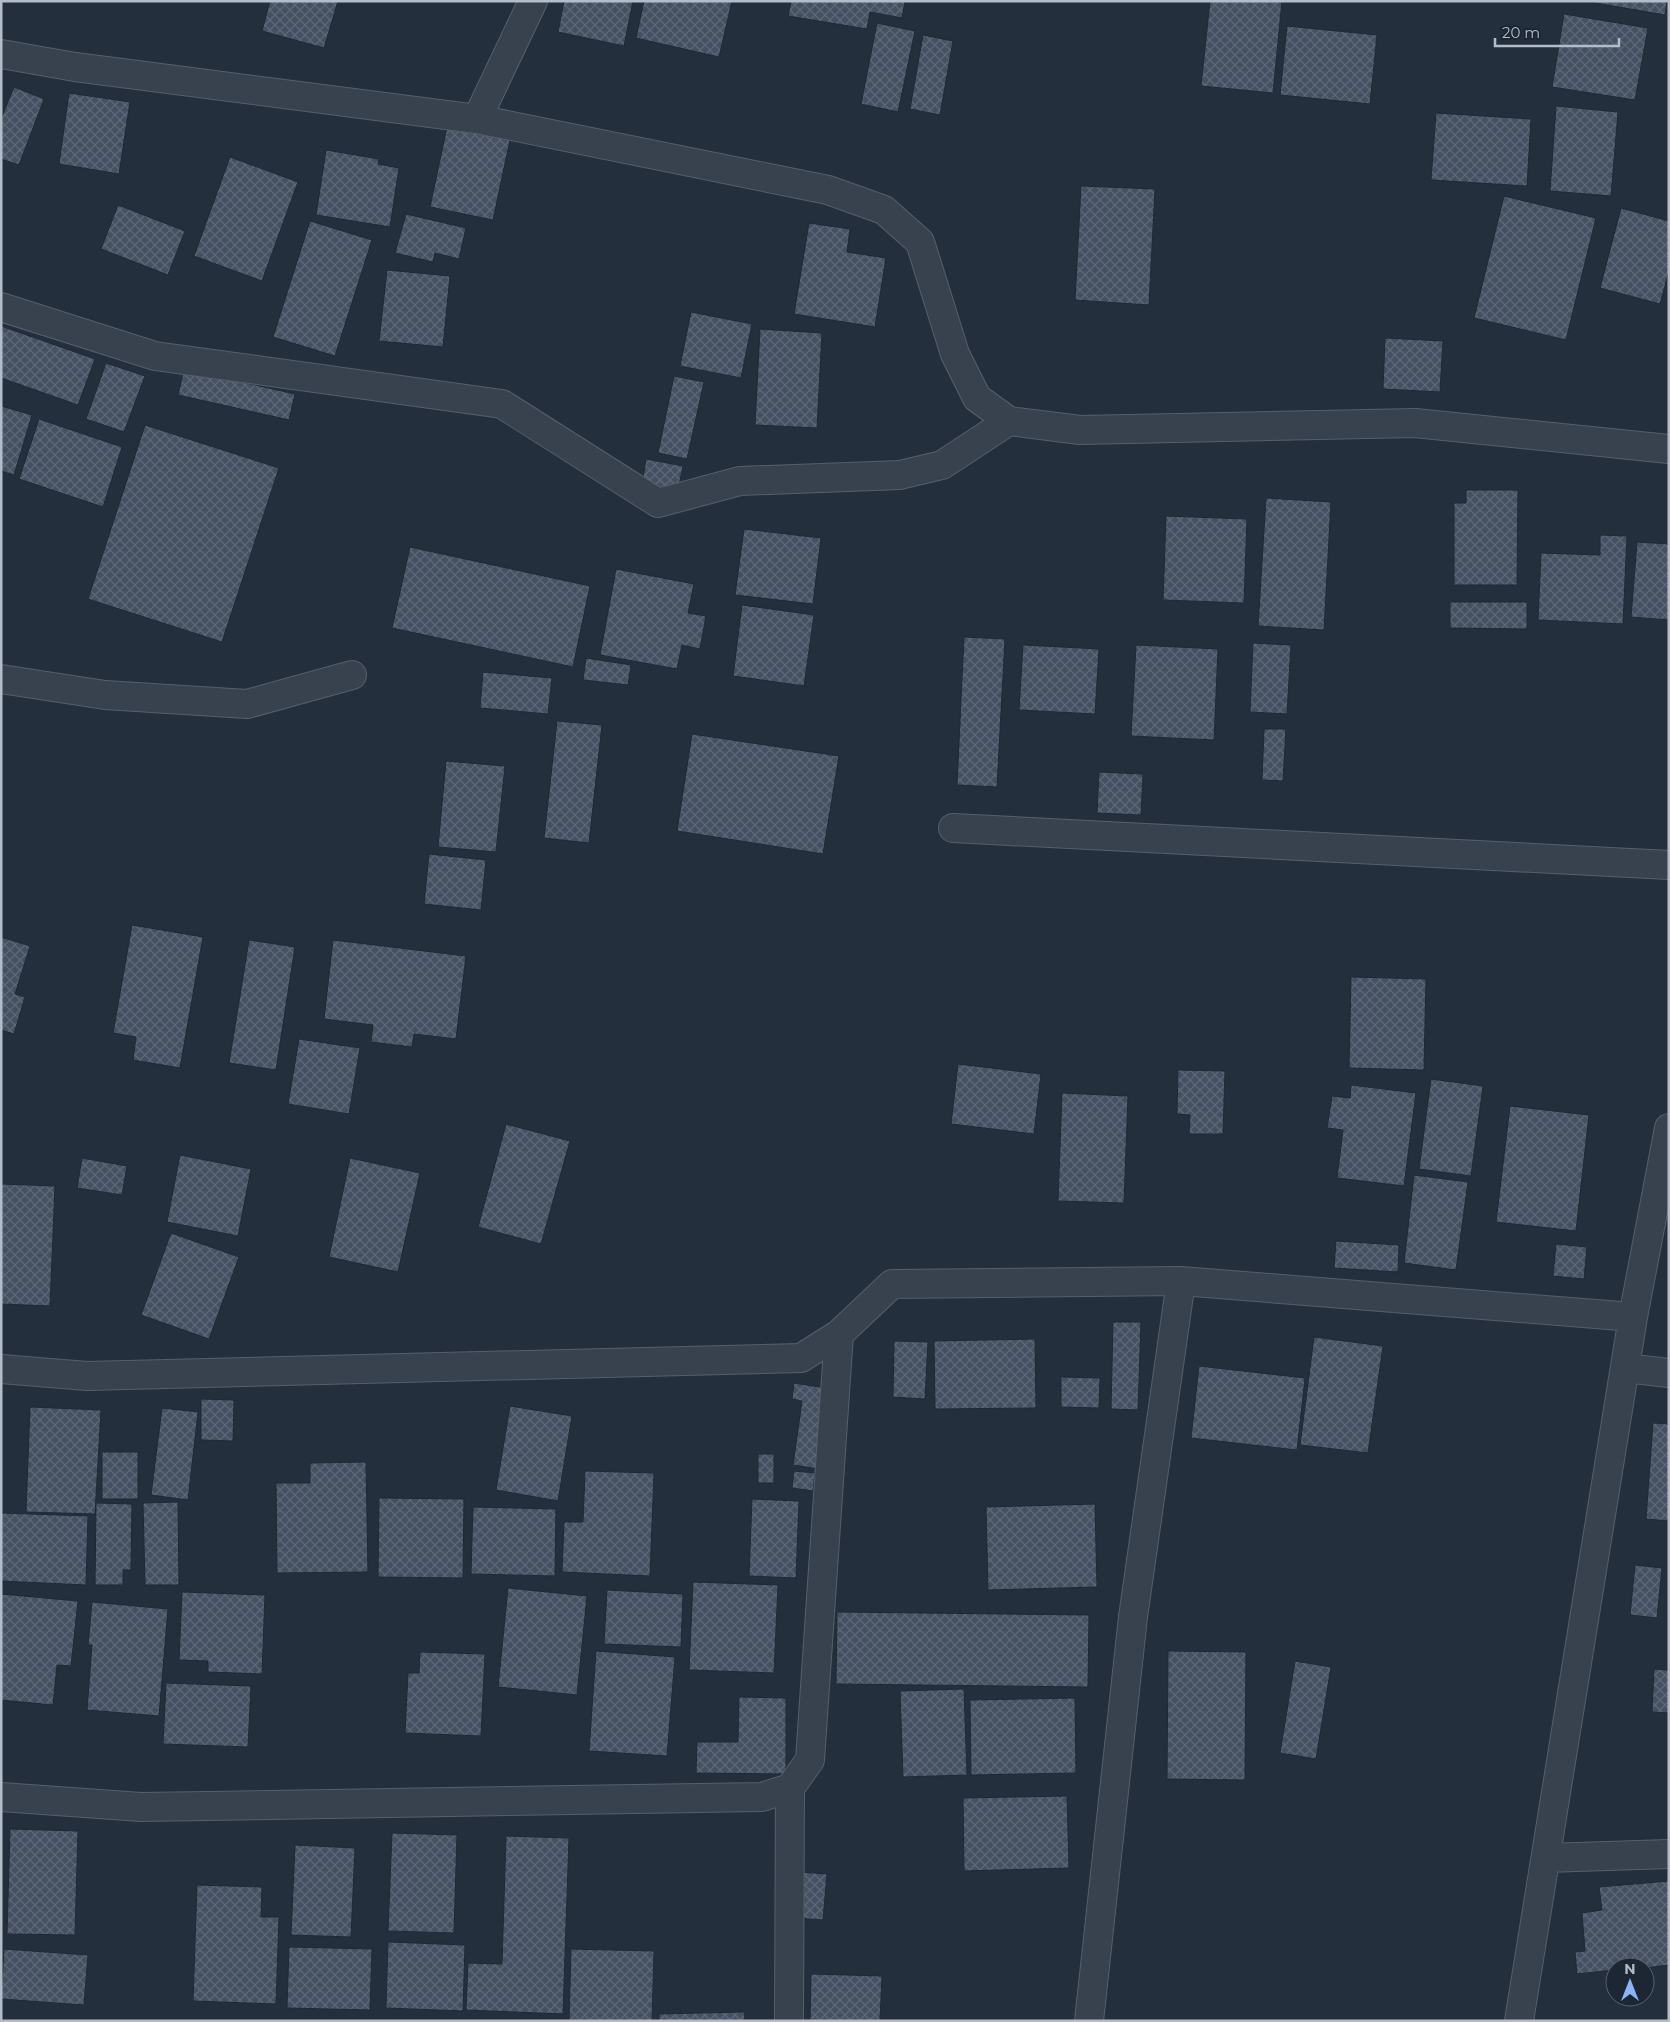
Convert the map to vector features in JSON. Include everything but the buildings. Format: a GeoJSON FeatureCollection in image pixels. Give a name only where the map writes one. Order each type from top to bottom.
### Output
{"type":"FeatureCollection","features":[{"type":"Feature","properties":{"kind":"street"},"geometry":{"type":"LineString","coordinates":[[477,119],[533,1]]}},
{"type":"Feature","properties":{"kind":"street"},"geometry":{"type":"LineString","coordinates":[[1,54],[85,68],[477,119],[828,190],[884,210],[920,242],[955,354],[977,398],[1009,421],[1080,430],[1415,423],[1669,448]]}},
{"type":"Feature","properties":{"kind":"street"},"geometry":{"type":"LineString","coordinates":[[1,307],[155,356],[502,404],[658,503],[740,482],[900,475],[942,465],[1009,421]]}},
{"type":"Feature","properties":{"kind":"street"},"geometry":{"type":"LineString","coordinates":[[1,679],[105,695],[247,704],[352,676]]}},
{"type":"Feature","properties":{"kind":"street"},"geometry":{"type":"LineString","coordinates":[[952,828],[1669,865]]}},
{"type":"Feature","properties":{"kind":"street"},"geometry":{"type":"LineString","coordinates":[[1520,2021],[1633,1317],[1669,1128]]}},
{"type":"Feature","properties":{"kind":"street"},"geometry":{"type":"LineString","coordinates":[[1,1369],[87,1376],[801,1358],[839,1334],[892,1284],[1181,1281],[1633,1317]]}},
{"type":"Feature","properties":{"kind":"street"},"geometry":{"type":"LineString","coordinates":[[1089,2021],[1133,1617],[1181,1281]]}},
{"type":"Feature","properties":{"kind":"street"},"geometry":{"type":"LineString","coordinates":[[789,2021],[790,1788],[810,1760],[839,1334]]}},
{"type":"Feature","properties":{"kind":"street"},"geometry":{"type":"LineString","coordinates":[[1625,1368],[1669,1373]]}},
{"type":"Feature","properties":{"kind":"street"},"geometry":{"type":"LineString","coordinates":[[1,1797],[141,1807],[762,1797],[790,1788]]}},
{"type":"Feature","properties":{"kind":"street"},"geometry":{"type":"LineString","coordinates":[[1546,1858],[1669,1854]]}}]}
